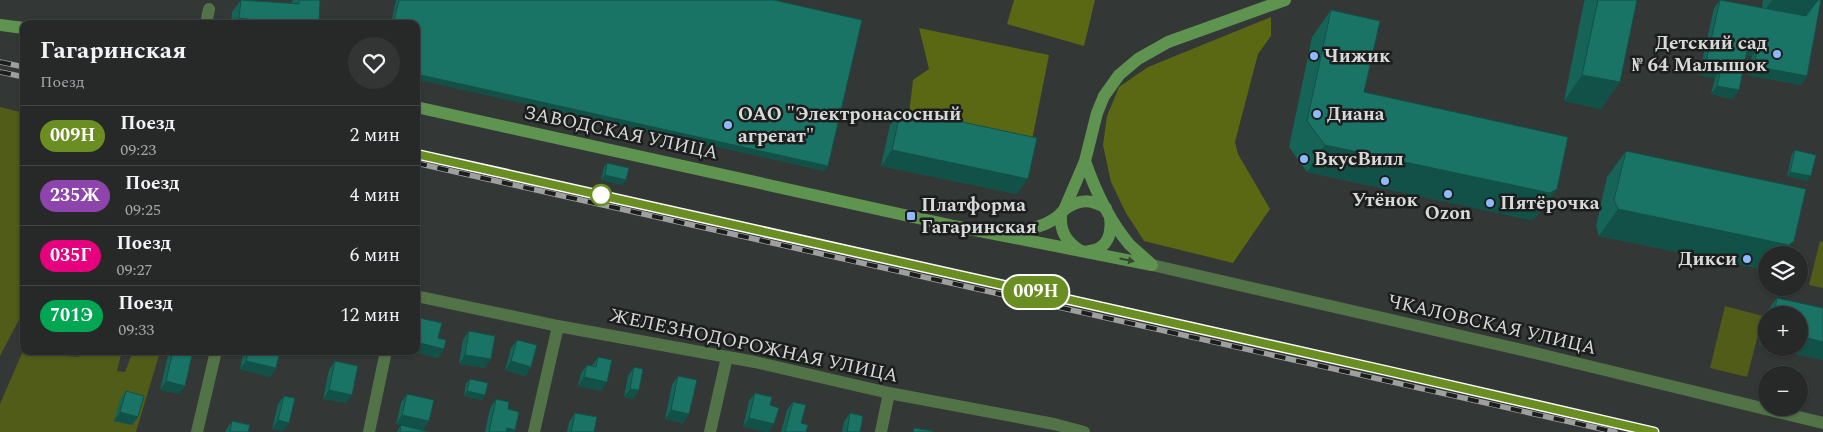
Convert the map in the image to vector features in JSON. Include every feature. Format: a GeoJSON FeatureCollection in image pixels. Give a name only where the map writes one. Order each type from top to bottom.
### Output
{"type":"FeatureCollection","features":[{"type":"Feature","properties":{"kind":"main road"},"geometry":{"type":"LineString","coordinates":[[994,234],[1030,230],[1062,212],[1075,202],[1088,201],[1096,202],[1108,212],[1111,228],[1109,238],[1104,246],[1095,250],[1081,251],[1069,243],[1060,223],[1062,212],[1085,161],[1097,113],[1104,96],[1119,75],[1138,59],[1168,42],[1285,0]]}},
{"type":"Feature","properties":{"kind":"main road"},"geometry":{"type":"LineString","coordinates":[[0,25],[20,28]]}},
{"type":"Feature","properties":{"kind":"main road","name":"ЗАВОДСКАЯ УЛИЦА"},"geometry":{"type":"LineString","coordinates":[[420,109],[994,234],[1152,265]]}},
{"type":"Feature","properties":{"kind":"main road"},"geometry":{"type":"LineString","coordinates":[[1085,161],[1093,184],[1108,212],[1129,244],[1152,265]]}},
{"type":"Feature","properties":{"kind":"street"},"geometry":{"type":"LineString","coordinates":[[207,20],[209,8]]}},
{"type":"Feature","properties":{"kind":"street","name":"ЧКАЛОВСКАЯ УЛИЦА"},"geometry":{"type":"LineString","coordinates":[[1152,265],[1535,353],[1823,423]]}},
{"type":"Feature","properties":{"kind":"street","name":"ЖЕЛЕЗНОДОРОЖНАЯ УЛИЦА"},"geometry":{"type":"LineString","coordinates":[[420,297],[558,326],[727,357],[1053,428],[1084,432]]}},
{"type":"Feature","properties":{"kind":"street"},"geometry":{"type":"LineString","coordinates":[[534,432],[558,326]]}},
{"type":"Feature","properties":{"kind":"street"},"geometry":{"type":"LineString","coordinates":[[197,432],[215,355]]}},
{"type":"Feature","properties":{"kind":"street"},"geometry":{"type":"LineString","coordinates":[[369,432],[385,355]]}},
{"type":"Feature","properties":{"kind":"street"},"geometry":{"type":"LineString","coordinates":[[710,432],[727,357]]}},
{"type":"Feature","properties":{"kind":"street"},"geometry":{"type":"LineString","coordinates":[[881,432],[889,393]]}},
{"type":"Feature","properties":{"kind":"green space"},"geometry":{"type":"Polygon","coordinates":[[[1014,0],[1095,0],[1084,46],[1007,24],[1014,0]]]}},
{"type":"Feature","properties":{"kind":"green space"},"geometry":{"type":"Polygon","coordinates":[[[1271,17],[1271,36],[1258,54],[1235,142],[1238,154],[1270,209],[1233,263],[1144,241],[1126,213],[1111,182],[1103,145],[1107,116],[1119,87],[1148,67],[1271,17]]]}},
{"type":"Feature","properties":{"kind":"green space"},"geometry":{"type":"Polygon","coordinates":[[[919,28],[1049,55],[1032,140],[909,114],[913,80],[929,69],[919,28]]]}},
{"type":"Feature","properties":{"kind":"green space"},"geometry":{"type":"Polygon","coordinates":[[[0,107],[20,112],[20,318],[0,356],[0,107]]]}},
{"type":"Feature","properties":{"kind":"green space"},"geometry":{"type":"Polygon","coordinates":[[[1820,241],[1823,242],[1823,288],[1809,285],[1820,241]]]}},
{"type":"Feature","properties":{"kind":"green space"},"geometry":{"type":"Polygon","coordinates":[[[1725,306],[1758,315],[1758,335],[1747,377],[1710,368],[1725,306]]]}},
{"type":"Feature","properties":{"kind":"green space"},"geometry":{"type":"Polygon","coordinates":[[[21,355],[79,357],[79,355],[121,355],[117,371],[125,372],[131,355],[159,355],[136,432],[0,432],[0,404],[21,355]]]}},
{"type":"Feature","properties":{"kind":"building"},"geometry":{"type":"Polygon","coordinates":[[[241,0],[299,4],[299,0],[320,0],[319,20],[255,20],[239,18],[241,0]]]}},
{"type":"Feature","properties":{"kind":"building","name":"ОАО \"Электронасосный агрегат\""},"geometry":{"type":"Polygon","coordinates":[[[399,0],[774,0],[862,20],[828,166],[420,75],[420,20],[394,20],[399,0]]]}},
{"type":"Feature","properties":{"kind":"building"},"geometry":{"type":"Polygon","coordinates":[[[1598,0],[1637,0],[1620,82],[1582,75],[1598,0]]]}},
{"type":"Feature","properties":{"kind":"building"},"geometry":{"type":"Polygon","coordinates":[[[1720,0],[1806,16],[1818,0],[1821,0],[1807,76],[1754,66],[1758,47],[1748,46],[1739,90],[1717,86],[1721,70],[1705,67],[1720,0]]]}},
{"type":"Feature","properties":{"kind":"building"},"geometry":{"type":"Polygon","coordinates":[[[1331,10],[1380,21],[1364,92],[1568,137],[1557,189],[1550,193],[1325,145],[1307,121],[1331,10]]]}},
{"type":"Feature","properties":{"kind":"building"},"geometry":{"type":"Polygon","coordinates":[[[901,109],[1037,138],[1028,179],[892,150],[901,109]]]}},
{"type":"Feature","properties":{"kind":"building"},"geometry":{"type":"Polygon","coordinates":[[[1795,150],[1816,155],[1811,176],[1790,172],[1795,150]]]}},
{"type":"Feature","properties":{"kind":"building"},"geometry":{"type":"Polygon","coordinates":[[[1626,151],[1806,189],[1794,241],[1789,245],[1618,209],[1614,200],[1626,151]]]}},
{"type":"Feature","properties":{"kind":"building"},"geometry":{"type":"Polygon","coordinates":[[[607,163],[629,168],[626,180],[605,175],[607,163]]]}},
{"type":"Feature","properties":{"kind":"building"},"geometry":{"type":"Polygon","coordinates":[[[1777,298],[1823,308],[1823,342],[1808,338],[1808,306],[1776,306],[1777,298]]]}},
{"type":"Feature","properties":{"kind":"building"},"geometry":{"type":"Polygon","coordinates":[[[420,318],[442,323],[438,338],[446,340],[444,349],[420,343],[420,318]]]}},
{"type":"Feature","properties":{"kind":"building"},"geometry":{"type":"Polygon","coordinates":[[[469,331],[495,336],[491,359],[465,355],[469,331]]]}},
{"type":"Feature","properties":{"kind":"building"},"geometry":{"type":"Polygon","coordinates":[[[517,340],[537,345],[531,367],[511,361],[517,340]]]}},
{"type":"Feature","properties":{"kind":"building"},"geometry":{"type":"Polygon","coordinates":[[[172,355],[192,355],[185,386],[166,381],[172,355]]]}},
{"type":"Feature","properties":{"kind":"building"},"geometry":{"type":"Polygon","coordinates":[[[247,355],[279,355],[276,368],[246,361],[247,355]]]}},
{"type":"Feature","properties":{"kind":"building"},"geometry":{"type":"Polygon","coordinates":[[[598,357],[612,360],[607,382],[584,377],[587,365],[596,367],[598,357]]]}},
{"type":"Feature","properties":{"kind":"building"},"geometry":{"type":"Polygon","coordinates":[[[335,361],[358,366],[352,395],[329,390],[335,361]]]}},
{"type":"Feature","properties":{"kind":"building"},"geometry":{"type":"Polygon","coordinates":[[[634,367],[643,369],[639,390],[630,389],[634,367]]]}},
{"type":"Feature","properties":{"kind":"building"},"geometry":{"type":"Polygon","coordinates":[[[678,376],[697,380],[689,414],[671,410],[678,376]]]}},
{"type":"Feature","properties":{"kind":"building"},"geometry":{"type":"Polygon","coordinates":[[[470,379],[488,383],[485,395],[467,391],[470,379]]]}},
{"type":"Feature","properties":{"kind":"building"},"geometry":{"type":"Polygon","coordinates":[[[126,391],[144,396],[138,417],[120,412],[126,391]]]}},
{"type":"Feature","properties":{"kind":"building"},"geometry":{"type":"Polygon","coordinates":[[[755,393],[772,397],[770,405],[779,408],[774,424],[749,418],[755,393]]]}},
{"type":"Feature","properties":{"kind":"building"},"geometry":{"type":"Polygon","coordinates":[[[407,394],[434,400],[429,421],[402,415],[407,394]]]}},
{"type":"Feature","properties":{"kind":"building"},"geometry":{"type":"Polygon","coordinates":[[[284,396],[295,398],[289,423],[278,420],[284,396]]]}},
{"type":"Feature","properties":{"kind":"building"},"geometry":{"type":"Polygon","coordinates":[[[496,399],[509,402],[508,409],[519,412],[515,430],[507,428],[506,432],[489,432],[496,399]]]}},
{"type":"Feature","properties":{"kind":"building"},"geometry":{"type":"Polygon","coordinates":[[[793,402],[806,405],[801,423],[808,425],[806,432],[785,432],[793,402]]]}},
{"type":"Feature","properties":{"kind":"building"},"geometry":{"type":"Polygon","coordinates":[[[575,413],[597,417],[594,432],[571,432],[575,413]]]}},
{"type":"Feature","properties":{"kind":"building"},"geometry":{"type":"Polygon","coordinates":[[[850,413],[863,416],[860,432],[847,432],[850,413]]]}},
{"type":"Feature","properties":{"kind":"building"},"geometry":{"type":"Polygon","coordinates":[[[232,421],[250,425],[248,432],[230,432],[232,421]]]}},
{"type":"Feature","properties":{"kind":"building"},"geometry":{"type":"Polygon","coordinates":[[[401,425],[429,432],[400,432],[401,425]]]}},
{"type":"Feature","properties":{"kind":"building"},"geometry":{"type":"Polygon","coordinates":[[[914,428],[932,431],[932,432],[913,432],[914,428]]]}},
{"type":"Feature","properties":{"kind":"railway"},"geometry":{"type":"LineString","coordinates":[[0,62],[20,66]]}},
{"type":"Feature","properties":{"kind":"railway"},"geometry":{"type":"LineString","coordinates":[[0,72],[20,76]]}},
{"type":"Feature","properties":{"kind":"railway"},"geometry":{"type":"LineString","coordinates":[[420,155],[1654,432]]}},
{"type":"Feature","properties":{"kind":"railway"},"geometry":{"type":"LineString","coordinates":[[420,164],[1615,432]]}},
{"type":"Feature","properties":{"kind":"train","name":"009Н"},"geometry":{"type":"LineString","coordinates":[[420,155],[1654,432]]}},
{"type":"Feature","properties":{"kind":"place","name":"Детский сад № 64 Малышок"},"geometry":{"type":"Point","coordinates":[1777,54]}},
{"type":"Feature","properties":{"kind":"place","name":"Чижик"},"geometry":{"type":"Point","coordinates":[1314,56]}},
{"type":"Feature","properties":{"kind":"place","name":"Диана"},"geometry":{"type":"Point","coordinates":[1317,114]}},
{"type":"Feature","properties":{"kind":"place","name":"ОАО \"Электронасосный агрегат\""},"geometry":{"type":"Point","coordinates":[728,125]}},
{"type":"Feature","properties":{"kind":"place","name":"ВкусВилл"},"geometry":{"type":"Point","coordinates":[1304,159]}},
{"type":"Feature","properties":{"kind":"place","name":"Утёнок"},"geometry":{"type":"Point","coordinates":[1385,181]}},
{"type":"Feature","properties":{"kind":"place","name":"Ozon"},"geometry":{"type":"Point","coordinates":[1448,194]}},
{"type":"Feature","properties":{"kind":"place","name":"Пятёрочка"},"geometry":{"type":"Point","coordinates":[1490,203]}},
{"type":"Feature","properties":{"kind":"place","name":"Платформа Гагаринская"},"geometry":{"type":"Point","coordinates":[911,216]}},
{"type":"Feature","properties":{"kind":"place","name":"Дикси"},"geometry":{"type":"Point","coordinates":[1747,259]}}]}
